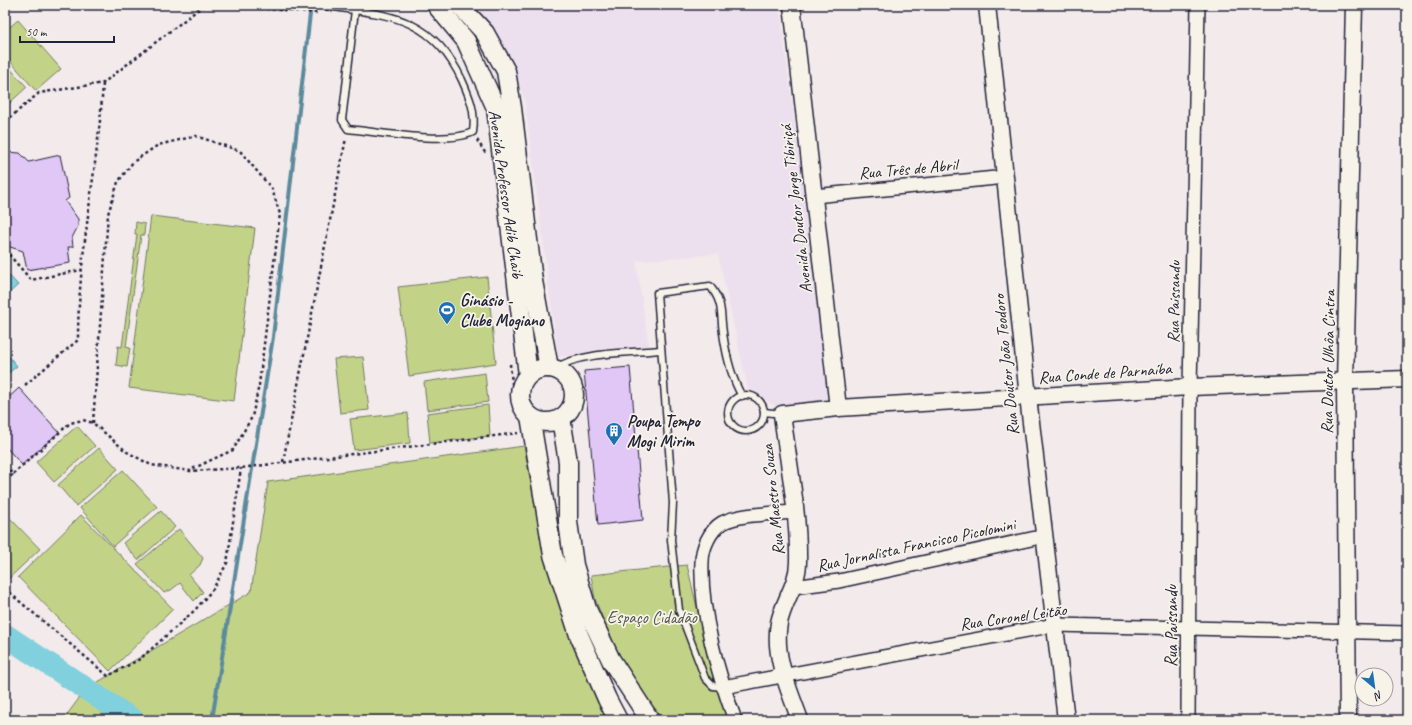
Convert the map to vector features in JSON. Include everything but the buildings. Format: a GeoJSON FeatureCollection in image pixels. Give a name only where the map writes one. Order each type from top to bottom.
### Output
{"type":"FeatureCollection","features":[{"type":"Feature","properties":{"kind":"main road","name":"Avenida Professor Adib Chaib"},"geometry":{"type":"LineString","coordinates":[[436,5],[466,41],[496,108],[528,375]]}},
{"type":"Feature","properties":{"kind":"main road","name":"Avenida Professor Adib Chaib"},"geometry":{"type":"LineString","coordinates":[[459,5],[485,33],[506,71],[512,108],[533,281],[552,368]]}},
{"type":"Feature","properties":{"kind":"main road"},"geometry":{"type":"LineString","coordinates":[[521,420],[545,422],[561,418],[569,410],[573,401],[574,391],[570,381],[564,373],[552,368],[541,368],[528,375],[522,383],[520,391],[520,401],[523,409],[521,420],[553,555],[579,635],[607,699],[618,720]]}},
{"type":"Feature","properties":{"kind":"main road"},"geometry":{"type":"LineString","coordinates":[[561,418],[568,462],[568,522],[574,565],[587,609],[610,660],[650,720]]}},
{"type":"Feature","properties":{"kind":"street","name":"Avenida Doutor Jorge Tibiriçá"},"geometry":{"type":"LineString","coordinates":[[792,5],[838,408]]}},
{"type":"Feature","properties":{"kind":"street","name":"Rua Doutor João Teodoro"},"geometry":{"type":"LineString","coordinates":[[987,5],[1028,397],[1066,720]]}},
{"type":"Feature","properties":{"kind":"street","name":"Rua Paissandu"},"geometry":{"type":"LineString","coordinates":[[1188,720],[1190,387],[1198,5]]}},
{"type":"Feature","properties":{"kind":"street","name":"Rua Doutor Ulhôa Cintra"},"geometry":{"type":"LineString","coordinates":[[1348,720],[1345,383],[1354,5]]}},
{"type":"Feature","properties":{"kind":"street","name":"Rua Três de Abril"},"geometry":{"type":"LineString","coordinates":[[814,196],[1006,177]]}},
{"type":"Feature","properties":{"kind":"street","name":"Rua Conde de Parnaíba"},"geometry":{"type":"LineString","coordinates":[[782,414],[838,408],[1190,387],[1345,383],[1407,379]]}},
{"type":"Feature","properties":{"kind":"street","name":"Rua Maestro Souza"},"geometry":{"type":"LineString","coordinates":[[782,414],[795,512],[798,564],[793,587],[779,622],[778,644],[783,674],[800,720]]}},
{"type":"Feature","properties":{"kind":"street"},"geometry":{"type":"LineString","coordinates":[[735,720],[723,687],[705,605],[702,561],[705,546],[713,531],[722,523],[738,517],[795,512]]}},
{"type":"Feature","properties":{"kind":"street","name":"Rua Jornalista Francisco Picolomini"},"geometry":{"type":"LineString","coordinates":[[793,587],[839,582],[1045,536]]}},
{"type":"Feature","properties":{"kind":"street","name":"Rua Coronel Leitão"},"geometry":{"type":"LineString","coordinates":[[723,687],[783,674],[1055,625],[1407,633]]}},
{"type":"Feature","properties":{"kind":"lane"},"geometry":{"type":"LineString","coordinates":[[320,5],[355,10],[382,14],[411,23],[432,36],[457,70],[473,104],[473,132],[466,136],[436,138],[348,129],[342,120],[355,10]]}},
{"type":"Feature","properties":{"kind":"lane"},"geometry":{"type":"LineString","coordinates":[[723,687],[713,686],[705,678],[679,610],[671,540],[673,503],[657,293],[710,286],[719,298],[723,334],[735,384],[742,396]]}},
{"type":"Feature","properties":{"kind":"lane"},"geometry":{"type":"LineString","coordinates":[[552,368],[564,362],[578,358],[661,350]]}},
{"type":"Feature","properties":{"kind":"lane"},"geometry":{"type":"LineString","coordinates":[[742,396],[754,397],[758,400],[764,412],[762,422],[754,430],[742,431],[736,428],[729,419],[729,408],[736,398],[742,396]]}},
{"type":"Feature","properties":{"kind":"lane"},"geometry":{"type":"LineString","coordinates":[[764,412],[782,414]]}},
{"type":"Feature","properties":{"kind":"path"},"geometry":{"type":"LineString","coordinates":[[5,122],[39,93],[104,83],[204,5]]}},
{"type":"Feature","properties":{"kind":"path"},"geometry":{"type":"LineString","coordinates":[[218,5],[324,14]]}},
{"type":"Feature","properties":{"kind":"path"},"geometry":{"type":"LineString","coordinates":[[25,385],[78,340],[81,270],[100,130],[104,83]]}},
{"type":"Feature","properties":{"kind":"path"},"geometry":{"type":"LineString","coordinates":[[283,462],[348,129]]}},
{"type":"Feature","properties":{"kind":"path"},"geometry":{"type":"LineString","coordinates":[[473,132],[487,156]]}},
{"type":"Feature","properties":{"kind":"path"},"geometry":{"type":"LineString","coordinates":[[93,423],[108,214],[118,182],[133,162],[158,145],[196,136],[240,151],[272,189],[280,214],[259,385],[252,417],[233,450],[190,470]]}},
{"type":"Feature","properties":{"kind":"path"},"geometry":{"type":"LineString","coordinates":[[5,250],[31,280],[81,270]]}},
{"type":"Feature","properties":{"kind":"path"},"geometry":{"type":"LineString","coordinates":[[5,483],[70,423],[83,420],[93,423],[127,452],[151,465],[190,470],[241,468],[518,434],[521,420],[510,363]]}},
{"type":"Feature","properties":{"kind":"path"},"geometry":{"type":"LineString","coordinates":[[5,466],[13,474]]}},
{"type":"Feature","properties":{"kind":"path"},"geometry":{"type":"LineString","coordinates":[[5,589],[108,676],[140,660],[195,610],[213,589],[228,563],[241,468]]}},
{"type":"Feature","properties":{"kind":"shaded area"},"geometry":{"type":"Polygon","coordinates":[[[474,5],[779,5],[833,403],[778,408],[748,389],[718,254],[636,261],[649,347],[558,357],[525,101],[510,57],[474,5]]]}},
{"type":"Feature","properties":{"kind":"green space"},"geometry":{"type":"Polygon","coordinates":[[[18,20],[61,69],[36,91],[5,55],[5,31],[18,20]]]}},
{"type":"Feature","properties":{"kind":"green space"},"geometry":{"type":"Polygon","coordinates":[[[5,63],[27,87],[5,107],[5,63]]]}},
{"type":"Feature","properties":{"kind":"green space"},"geometry":{"type":"Polygon","coordinates":[[[151,216],[255,228],[234,401],[129,388],[151,216]]]}},
{"type":"Feature","properties":{"kind":"green space"},"geometry":{"type":"Polygon","coordinates":[[[136,222],[145,224],[144,235],[141,235],[126,347],[130,348],[127,367],[116,365],[118,346],[122,347],[137,234],[135,234],[136,222]]]}},
{"type":"Feature","properties":{"kind":"green space","name":"Ginásio - Clube Mogiano"},"geometry":{"type":"Polygon","coordinates":[[[487,277],[496,363],[409,376],[398,287],[487,277]]]}},
{"type":"Feature","properties":{"kind":"green space"},"geometry":{"type":"Polygon","coordinates":[[[363,357],[369,410],[340,413],[334,359],[363,357]]]}},
{"type":"Feature","properties":{"kind":"green space"},"geometry":{"type":"Polygon","coordinates":[[[485,373],[488,402],[427,410],[424,382],[485,373]]]}},
{"type":"Feature","properties":{"kind":"green space"},"geometry":{"type":"Polygon","coordinates":[[[488,405],[490,436],[430,443],[427,413],[488,405]]]}},
{"type":"Feature","properties":{"kind":"green space"},"geometry":{"type":"Polygon","coordinates":[[[408,413],[410,443],[354,450],[350,419],[408,413]]]}},
{"type":"Feature","properties":{"kind":"green space"},"geometry":{"type":"Polygon","coordinates":[[[77,426],[95,446],[54,482],[36,462],[77,426]]]}},
{"type":"Feature","properties":{"kind":"green space"},"geometry":{"type":"Polygon","coordinates":[[[524,446],[546,565],[591,677],[612,720],[63,720],[86,689],[251,592],[268,482],[524,446]]]}},
{"type":"Feature","properties":{"kind":"green space"},"geometry":{"type":"Polygon","coordinates":[[[99,448],[118,469],[76,506],[58,485],[99,448]]]}},
{"type":"Feature","properties":{"kind":"green space"},"geometry":{"type":"Polygon","coordinates":[[[123,470],[157,507],[113,546],[80,508],[123,470]]]}},
{"type":"Feature","properties":{"kind":"green space"},"geometry":{"type":"Polygon","coordinates":[[[161,511],[175,527],[138,560],[123,543],[161,511]]]}},
{"type":"Feature","properties":{"kind":"green space"},"geometry":{"type":"Polygon","coordinates":[[[5,513],[40,549],[5,582],[5,513]]]}},
{"type":"Feature","properties":{"kind":"green space"},"geometry":{"type":"Polygon","coordinates":[[[81,515],[173,609],[110,671],[18,577],[81,515]]]}},
{"type":"Feature","properties":{"kind":"green space"},"geometry":{"type":"Polygon","coordinates":[[[179,529],[203,558],[200,565],[189,575],[203,592],[194,601],[180,583],[164,593],[137,564],[179,529]]]}},
{"type":"Feature","properties":{"kind":"green space","name":"Espaço Cidadão"},"geometry":{"type":"Polygon","coordinates":[[[687,565],[715,684],[729,720],[665,720],[645,697],[615,649],[595,599],[591,575],[687,565]]]}},
{"type":"Feature","properties":{"kind":"water"},"geometry":{"type":"Polygon","coordinates":[[[5,271],[18,285],[5,297],[5,271]]]}},
{"type":"Feature","properties":{"kind":"water"},"geometry":{"type":"Polygon","coordinates":[[[5,352],[17,366],[5,376],[5,352]]]}},
{"type":"Feature","properties":{"kind":"waterway"},"geometry":{"type":"LineString","coordinates":[[212,720],[273,337],[311,5]]}},
{"type":"Feature","properties":{"kind":"waterway"},"geometry":{"type":"LineString","coordinates":[[5,635],[133,720]]}},
{"type":"Feature","properties":{"kind":"place","name":"Ginásio - Clube Mogiano"},"geometry":{"type":"Point","coordinates":[447,325]}},
{"type":"Feature","properties":{"kind":"place","name":"Poupa Tempo Mogi Mirim"},"geometry":{"type":"Point","coordinates":[614,446]}}]}
